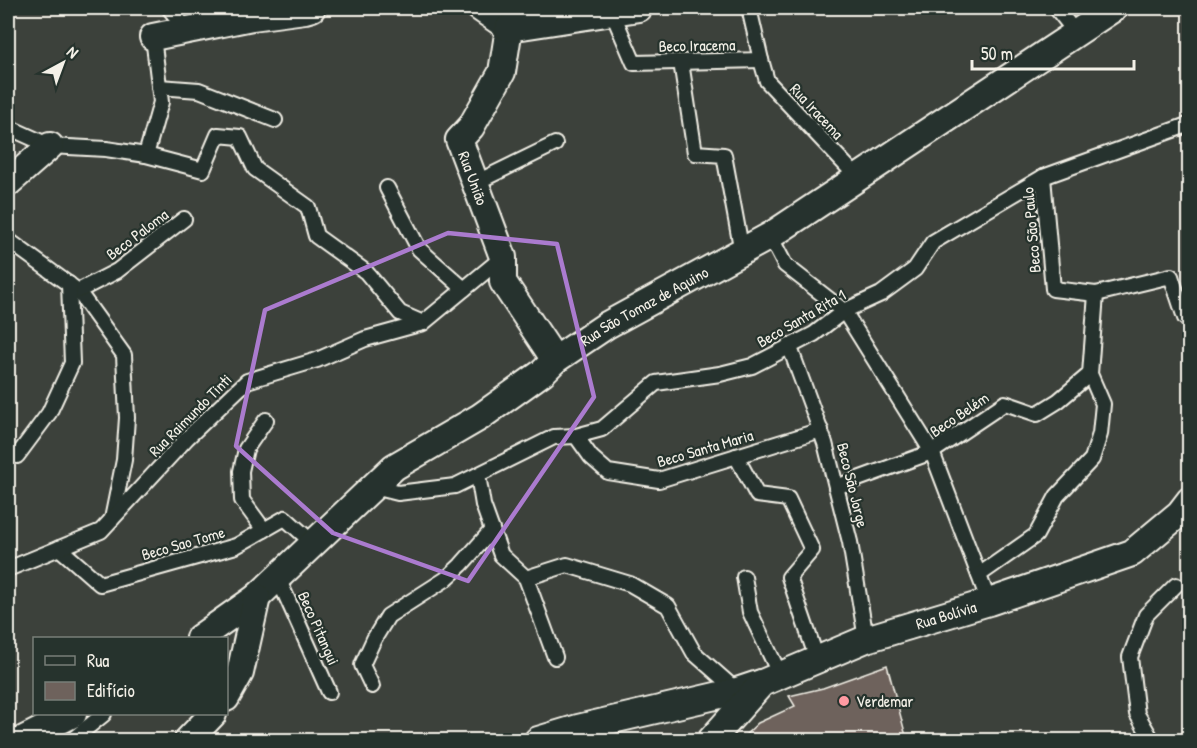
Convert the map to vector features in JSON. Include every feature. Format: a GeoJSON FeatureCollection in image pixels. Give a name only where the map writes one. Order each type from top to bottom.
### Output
{"type":"FeatureCollection","features":[{"type":"Feature","properties":{"kind":"street"},"geometry":{"type":"LineString","coordinates":[[153,38],[252,16],[312,8]]}},
{"type":"Feature","properties":{"kind":"street"},"geometry":{"type":"LineString","coordinates":[[480,8],[509,28],[572,13],[612,12],[639,8]]}},
{"type":"Feature","properties":{"kind":"street","name":"Rua São Tomaz de Aquino"},"geometry":{"type":"LineString","coordinates":[[203,637],[257,597],[394,467],[480,417],[543,372],[555,360],[607,325],[770,236],[1114,8]]}},
{"type":"Feature","properties":{"kind":"street","name":"Rua União"},"geometry":{"type":"LineString","coordinates":[[509,28],[502,72],[471,127],[459,140],[503,257],[502,282],[555,360]]}},
{"type":"Feature","properties":{"kind":"street"},"geometry":{"type":"LineString","coordinates":[[8,183],[50,146]]}},
{"type":"Feature","properties":{"kind":"street","name":"Rua Bolívia"},"geometry":{"type":"LineString","coordinates":[[711,741],[771,679],[866,639],[989,602],[1132,553],[1180,513],[1190,500]]}},
{"type":"Feature","properties":{"kind":"street"},"geometry":{"type":"LineString","coordinates":[[228,694],[240,673],[257,597]]}},
{"type":"Feature","properties":{"kind":"street"},"geometry":{"type":"LineString","coordinates":[[537,741],[578,728],[737,691],[771,679]]}},
{"type":"Feature","properties":{"kind":"street"},"geometry":{"type":"LineString","coordinates":[[22,741],[71,715]]}},
{"type":"Feature","properties":{"kind":"street"},"geometry":{"type":"LineString","coordinates":[[188,741],[212,715]]}},
{"type":"Feature","properties":{"kind":"lane"},"geometry":{"type":"LineString","coordinates":[[169,8],[187,30]]}},
{"type":"Feature","properties":{"kind":"lane","name":"Beco Iracema"},"geometry":{"type":"LineString","coordinates":[[612,12],[634,63],[761,60],[749,8]]}},
{"type":"Feature","properties":{"kind":"lane"},"geometry":{"type":"LineString","coordinates":[[1056,8],[1076,33]]}},
{"type":"Feature","properties":{"kind":"lane"},"geometry":{"type":"LineString","coordinates":[[146,155],[161,102],[153,38]]}},
{"type":"Feature","properties":{"kind":"lane","name":"Rua Iracema"},"geometry":{"type":"LineString","coordinates":[[761,60],[767,81],[858,178]]}},
{"type":"Feature","properties":{"kind":"lane"},"geometry":{"type":"LineString","coordinates":[[681,62],[695,153],[724,156],[742,252]]}},
{"type":"Feature","properties":{"kind":"lane"},"geometry":{"type":"LineString","coordinates":[[159,87],[199,90],[275,120]]}},
{"type":"Feature","properties":{"kind":"lane","name":"Beco Santa Rita 1"},"geometry":{"type":"LineString","coordinates":[[374,487],[398,493],[454,486],[554,437],[576,436],[602,429],[656,383],[720,374],[752,366],[814,333],[844,311],[881,294],[915,269],[933,242],[1043,177],[1190,124]]}},
{"type":"Feature","properties":{"kind":"lane"},"geometry":{"type":"LineString","coordinates":[[8,127],[50,146],[106,149],[146,155],[203,170],[218,135],[240,137],[255,169],[308,207],[316,236],[366,272],[400,313],[423,323]]}},
{"type":"Feature","properties":{"kind":"lane"},"geometry":{"type":"LineString","coordinates":[[475,183],[555,144]]}},
{"type":"Feature","properties":{"kind":"lane","name":"Beco São Paulo"},"geometry":{"type":"LineString","coordinates":[[1043,177],[1053,290],[1096,294],[1171,276],[1185,318],[1190,320]]}},
{"type":"Feature","properties":{"kind":"lane"},"geometry":{"type":"LineString","coordinates":[[387,188],[419,249],[464,289]]}},
{"type":"Feature","properties":{"kind":"lane","name":"Beco Paloma"},"geometry":{"type":"LineString","coordinates":[[74,287],[117,271],[184,219]]}},
{"type":"Feature","properties":{"kind":"lane"},"geometry":{"type":"LineString","coordinates":[[770,236],[785,265],[844,311],[932,452],[989,602]]}},
{"type":"Feature","properties":{"kind":"lane"},"geometry":{"type":"LineString","coordinates":[[8,240],[74,287],[124,355],[127,418],[124,460],[112,519]]}},
{"type":"Feature","properties":{"kind":"lane","name":"Rua Raimundo Tinti"},"geometry":{"type":"LineString","coordinates":[[8,569],[101,531],[187,438],[247,381],[317,360],[365,339],[423,323],[503,257]]}},
{"type":"Feature","properties":{"kind":"lane"},"geometry":{"type":"LineString","coordinates":[[17,456],[49,414],[72,363],[74,287]]}},
{"type":"Feature","properties":{"kind":"lane"},"geometry":{"type":"LineString","coordinates":[[979,575],[1036,535],[1057,496],[1092,459],[1100,434],[1103,404],[1090,374],[1096,294]]}},
{"type":"Feature","properties":{"kind":"lane","name":"Beco São Jorge"},"geometry":{"type":"LineString","coordinates":[[789,345],[821,430],[836,487],[850,542],[866,639]]}},
{"type":"Feature","properties":{"kind":"lane","name":"Beco Belém"},"geometry":{"type":"LineString","coordinates":[[836,487],[932,452],[1005,403],[1037,414],[1058,401],[1090,374]]}},
{"type":"Feature","properties":{"kind":"lane"},"geometry":{"type":"LineString","coordinates":[[264,530],[242,500],[241,471],[246,449],[266,420]]}},
{"type":"Feature","properties":{"kind":"lane","name":"Beco Santa Maria"},"geometry":{"type":"LineString","coordinates":[[576,436],[591,457],[608,472],[659,480],[821,430]]}},
{"type":"Feature","properties":{"kind":"lane"},"geometry":{"type":"LineString","coordinates":[[736,456],[757,495],[788,499],[812,550],[789,577],[817,659]]}},
{"type":"Feature","properties":{"kind":"lane"},"geometry":{"type":"LineString","coordinates":[[477,475],[483,505],[501,555],[526,578],[555,657]]}},
{"type":"Feature","properties":{"kind":"lane","name":"Beco Sao Tome"},"geometry":{"type":"LineString","coordinates":[[59,549],[100,584],[236,546],[285,518],[314,544]]}},
{"type":"Feature","properties":{"kind":"lane"},"geometry":{"type":"LineString","coordinates":[[372,686],[362,665],[388,616],[446,579],[492,530]]}},
{"type":"Feature","properties":{"kind":"lane"},"geometry":{"type":"LineString","coordinates":[[526,578],[567,565],[630,585],[668,606],[694,653],[737,691]]}},
{"type":"Feature","properties":{"kind":"lane"},"geometry":{"type":"LineString","coordinates":[[744,577],[750,612],[771,679]]}},
{"type":"Feature","properties":{"kind":"lane","name":"Beco Pitangui"},"geometry":{"type":"LineString","coordinates":[[278,578],[329,692]]}},
{"type":"Feature","properties":{"kind":"lane"},"geometry":{"type":"LineString","coordinates":[[1152,741],[1137,714],[1130,657],[1146,615],[1176,585]]}},
{"type":"Feature","properties":{"kind":"lane"},"geometry":{"type":"LineString","coordinates":[[72,741],[103,715]]}},
{"type":"Feature","properties":{"kind":"highlighted area"},"geometry":{"type":"Polygon","coordinates":[[[448,233],[557,244],[594,397],[468,581],[333,533],[236,446],[265,310],[448,233]]]}},
{"type":"Feature","properties":{"kind":"building","name":"Verdemar"},"geometry":{"type":"Polygon","coordinates":[[[887,665],[907,740],[740,740],[758,723],[795,706],[789,696],[823,688],[887,665]]]}},
{"type":"Feature","properties":{"kind":"place","name":"Verdemar"},"geometry":{"type":"Point","coordinates":[844,701]}}]}
